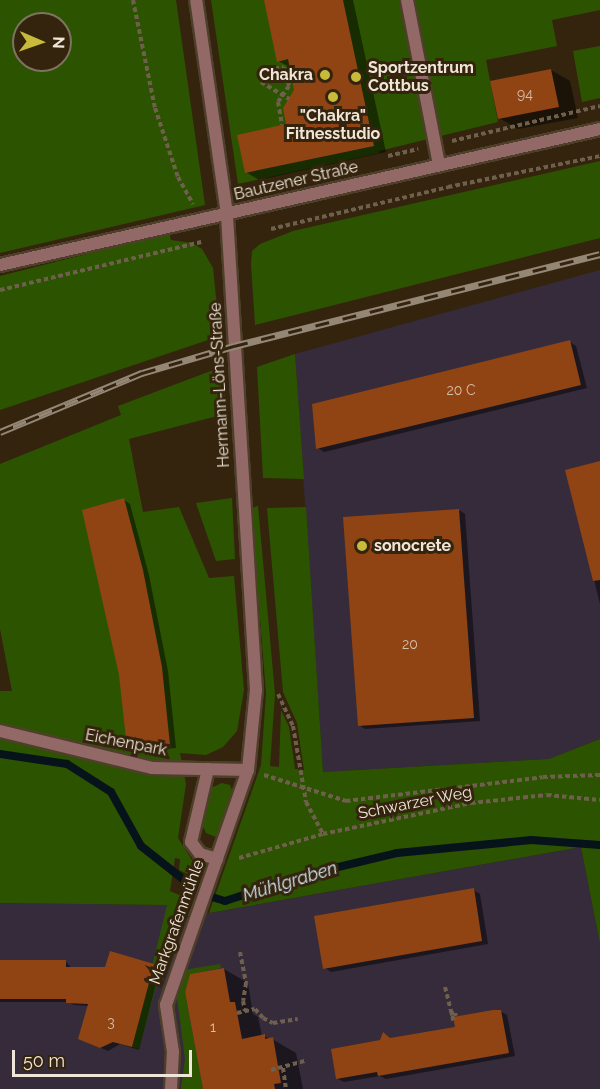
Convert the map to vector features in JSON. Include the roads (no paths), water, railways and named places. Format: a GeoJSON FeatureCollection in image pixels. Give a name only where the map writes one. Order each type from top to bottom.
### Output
{"type":"FeatureCollection","features":[{"type":"Feature","properties":{"kind":"street","name":"Hermann-Löns-Straße"},"geometry":{"type":"LineString","coordinates":[[196,0],[227,214],[256,690],[248,770]]}},
{"type":"Feature","properties":{"kind":"street"},"geometry":{"type":"LineString","coordinates":[[406,0],[439,164]]}},
{"type":"Feature","properties":{"kind":"street","name":"Bautzener Straße"},"geometry":{"type":"LineString","coordinates":[[0,265],[600,129]]}},
{"type":"Feature","properties":{"kind":"street","name":"Eichenpark"},"geometry":{"type":"LineString","coordinates":[[0,731],[152,768],[248,770]]}},
{"type":"Feature","properties":{"kind":"street"},"geometry":{"type":"LineString","coordinates":[[208,769],[192,842],[200,855],[217,859]]}},
{"type":"Feature","properties":{"kind":"street","name":"Markgrafenmühle"},"geometry":{"type":"LineString","coordinates":[[171,1089],[172,1052],[166,1005],[248,770]]}},
{"type":"Feature","properties":{"kind":"waterway","name":"Mühlgraben"},"geometry":{"type":"LineString","coordinates":[[0,754],[67,764],[111,792],[141,846],[202,894],[225,901],[309,874],[397,853],[531,840],[600,845]]}},
{"type":"Feature","properties":{"kind":"railway"},"geometry":{"type":"LineString","coordinates":[[0,432],[142,373],[234,346],[600,254]]}},
{"type":"Feature","properties":{"kind":"place","name":"Chakra"},"geometry":{"type":"Point","coordinates":[325,75]}},
{"type":"Feature","properties":{"kind":"place","name":"Sportzentrum Cottbus"},"geometry":{"type":"Point","coordinates":[356,77]}},
{"type":"Feature","properties":{"kind":"place","name":"\"Chakra\" Fitnesstudio"},"geometry":{"type":"Point","coordinates":[333,97]}},
{"type":"Feature","properties":{"kind":"place","name":"sonocrete"},"geometry":{"type":"Point","coordinates":[362,546]}}]}
